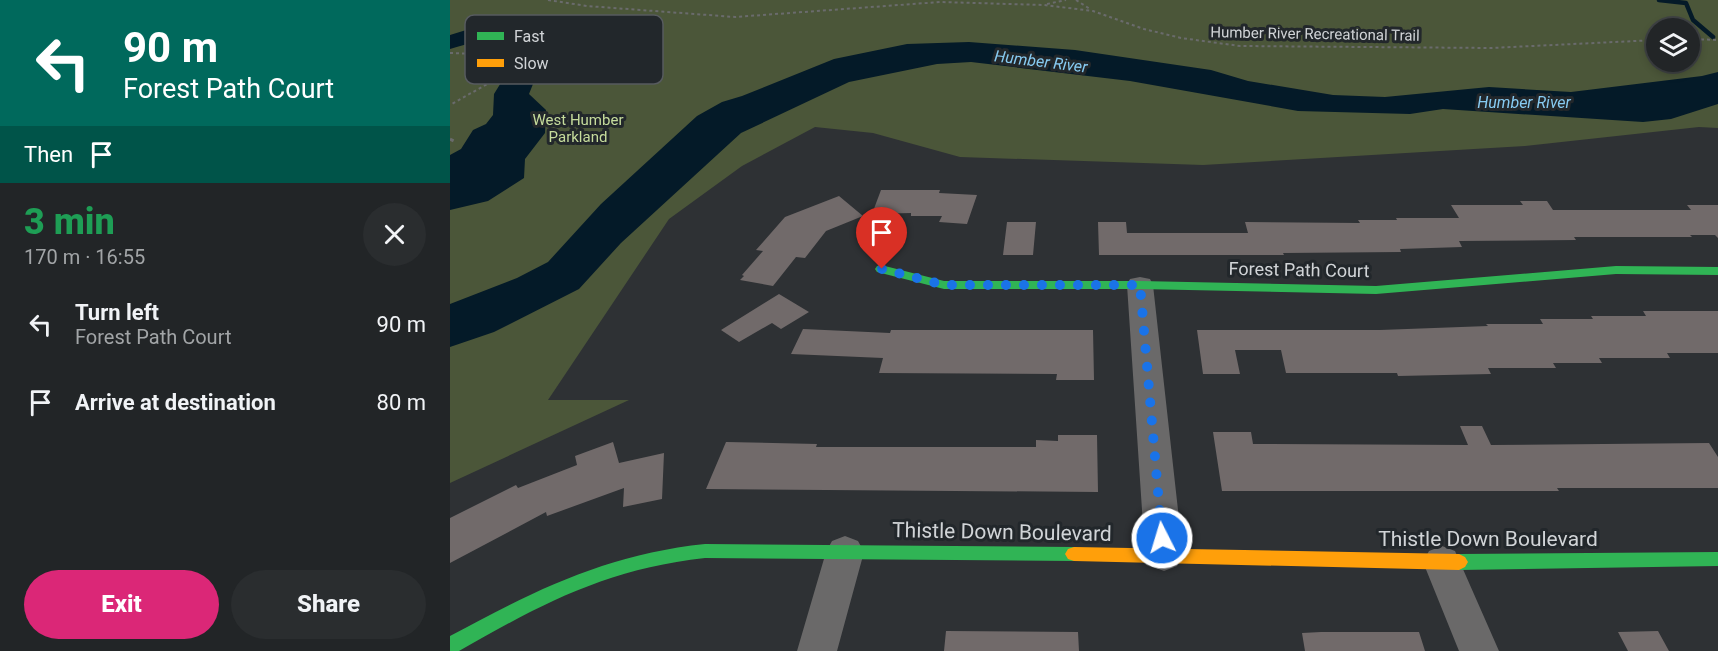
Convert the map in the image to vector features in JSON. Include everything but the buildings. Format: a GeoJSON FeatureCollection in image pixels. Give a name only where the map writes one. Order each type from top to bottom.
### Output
{"type":"FeatureCollection","features":[{"type":"Feature","properties":{"kind":"street","name":"Forest Path Court"},"geometry":{"type":"LineString","coordinates":[[882,269],[944,285],[1140,285],[1394,290],[1616,270],[1718,271]]}},
{"type":"Feature","properties":{"kind":"street"},"geometry":{"type":"LineString","coordinates":[[1140,285],[1164,555]]}},
{"type":"Feature","properties":{"kind":"street","name":"Thistle Down Boulevard"},"geometry":{"type":"LineString","coordinates":[[450,646],[523,605],[618,566],[661,555],[705,551],[1164,555],[1442,562],[1718,559]]}},
{"type":"Feature","properties":{"kind":"street"},"geometry":{"type":"LineString","coordinates":[[816,651],[845,552]]}},
{"type":"Feature","properties":{"kind":"street"},"geometry":{"type":"LineString","coordinates":[[1442,562],[1479,651]]}},
{"type":"Feature","properties":{"kind":"path","name":"Humber River Recreational Trail"},"geometry":{"type":"LineString","coordinates":[[548,0],[586,6],[735,17],[940,2],[1044,5],[1094,11],[1172,36],[1240,46],[1491,48],[1646,40]]}},
{"type":"Feature","properties":{"kind":"path"},"geometry":{"type":"LineString","coordinates":[[1044,5],[1066,0]]}},
{"type":"Feature","properties":{"kind":"path"},"geometry":{"type":"LineString","coordinates":[[1076,0],[1094,11]]}},
{"type":"Feature","properties":{"kind":"path"},"geometry":{"type":"LineString","coordinates":[[1700,39],[1718,40]]}},
{"type":"Feature","properties":{"kind":"path"},"geometry":{"type":"LineString","coordinates":[[450,52],[465,53]]}},
{"type":"Feature","properties":{"kind":"path"},"geometry":{"type":"LineString","coordinates":[[450,105],[488,84]]}},
{"type":"Feature","properties":{"kind":"path"},"geometry":{"type":"LineString","coordinates":[[450,139],[454,141]]}},
{"type":"Feature","properties":{"kind":"green space","name":"West Humber Parkland"},"geometry":{"type":"Polygon","coordinates":[[[450,0],[1718,0],[1718,128],[1699,127],[1525,146],[1203,165],[960,157],[873,133],[815,127],[742,166],[669,219],[548,400],[629,400],[450,483],[450,0]]]}},
{"type":"Feature","properties":{"kind":"water"},"geometry":{"type":"Polygon","coordinates":[[[465,30],[465,45],[450,49],[450,35],[465,30]]]}},
{"type":"Feature","properties":{"kind":"water","name":"Humber River"},"geometry":{"type":"Polygon","coordinates":[[[969,42],[1075,50],[1211,70],[1248,81],[1333,95],[1385,97],[1489,87],[1571,92],[1702,76],[1718,72],[1718,104],[1671,119],[1643,122],[1443,109],[1410,114],[1298,111],[1130,81],[971,62],[937,64],[849,82],[741,133],[621,243],[579,289],[494,332],[450,347],[450,304],[517,278],[548,262],[601,204],[697,116],[722,102],[834,59],[907,44],[969,42]]]}},
{"type":"Feature","properties":{"kind":"water"},"geometry":{"type":"Polygon","coordinates":[[[500,84],[533,84],[529,94],[546,110],[545,133],[525,159],[524,178],[488,201],[450,210],[450,155],[461,149],[473,130],[486,124],[493,115],[494,94],[500,84]]]}},
{"type":"Feature","properties":{"kind":"waterway"},"geometry":{"type":"LineString","coordinates":[[1659,0],[1686,3],[1693,20],[1713,37]]}},
{"type":"Feature","properties":{"kind":"traffic: fast"},"geometry":{"type":"LineString","coordinates":[[881,269],[944,285],[1140,285],[1376,290],[1616,270],[1718,271]]}},
{"type":"Feature","properties":{"kind":"traffic: fast"},"geometry":{"type":"LineString","coordinates":[[450,646],[541,597],[572,584],[636,562],[670,555],[705,551],[1074,554]]}},
{"type":"Feature","properties":{"kind":"traffic: fast"},"geometry":{"type":"LineString","coordinates":[[1459,562],[1718,559]]}},
{"type":"Feature","properties":{"kind":"traffic: slow"},"geometry":{"type":"LineString","coordinates":[[1074,554],[1459,562]]}},
{"type":"Feature","properties":{"kind":"route"},"geometry":{"type":"LineString","coordinates":[[882,269],[944,285],[1140,285],[1162,538]]}}]}
